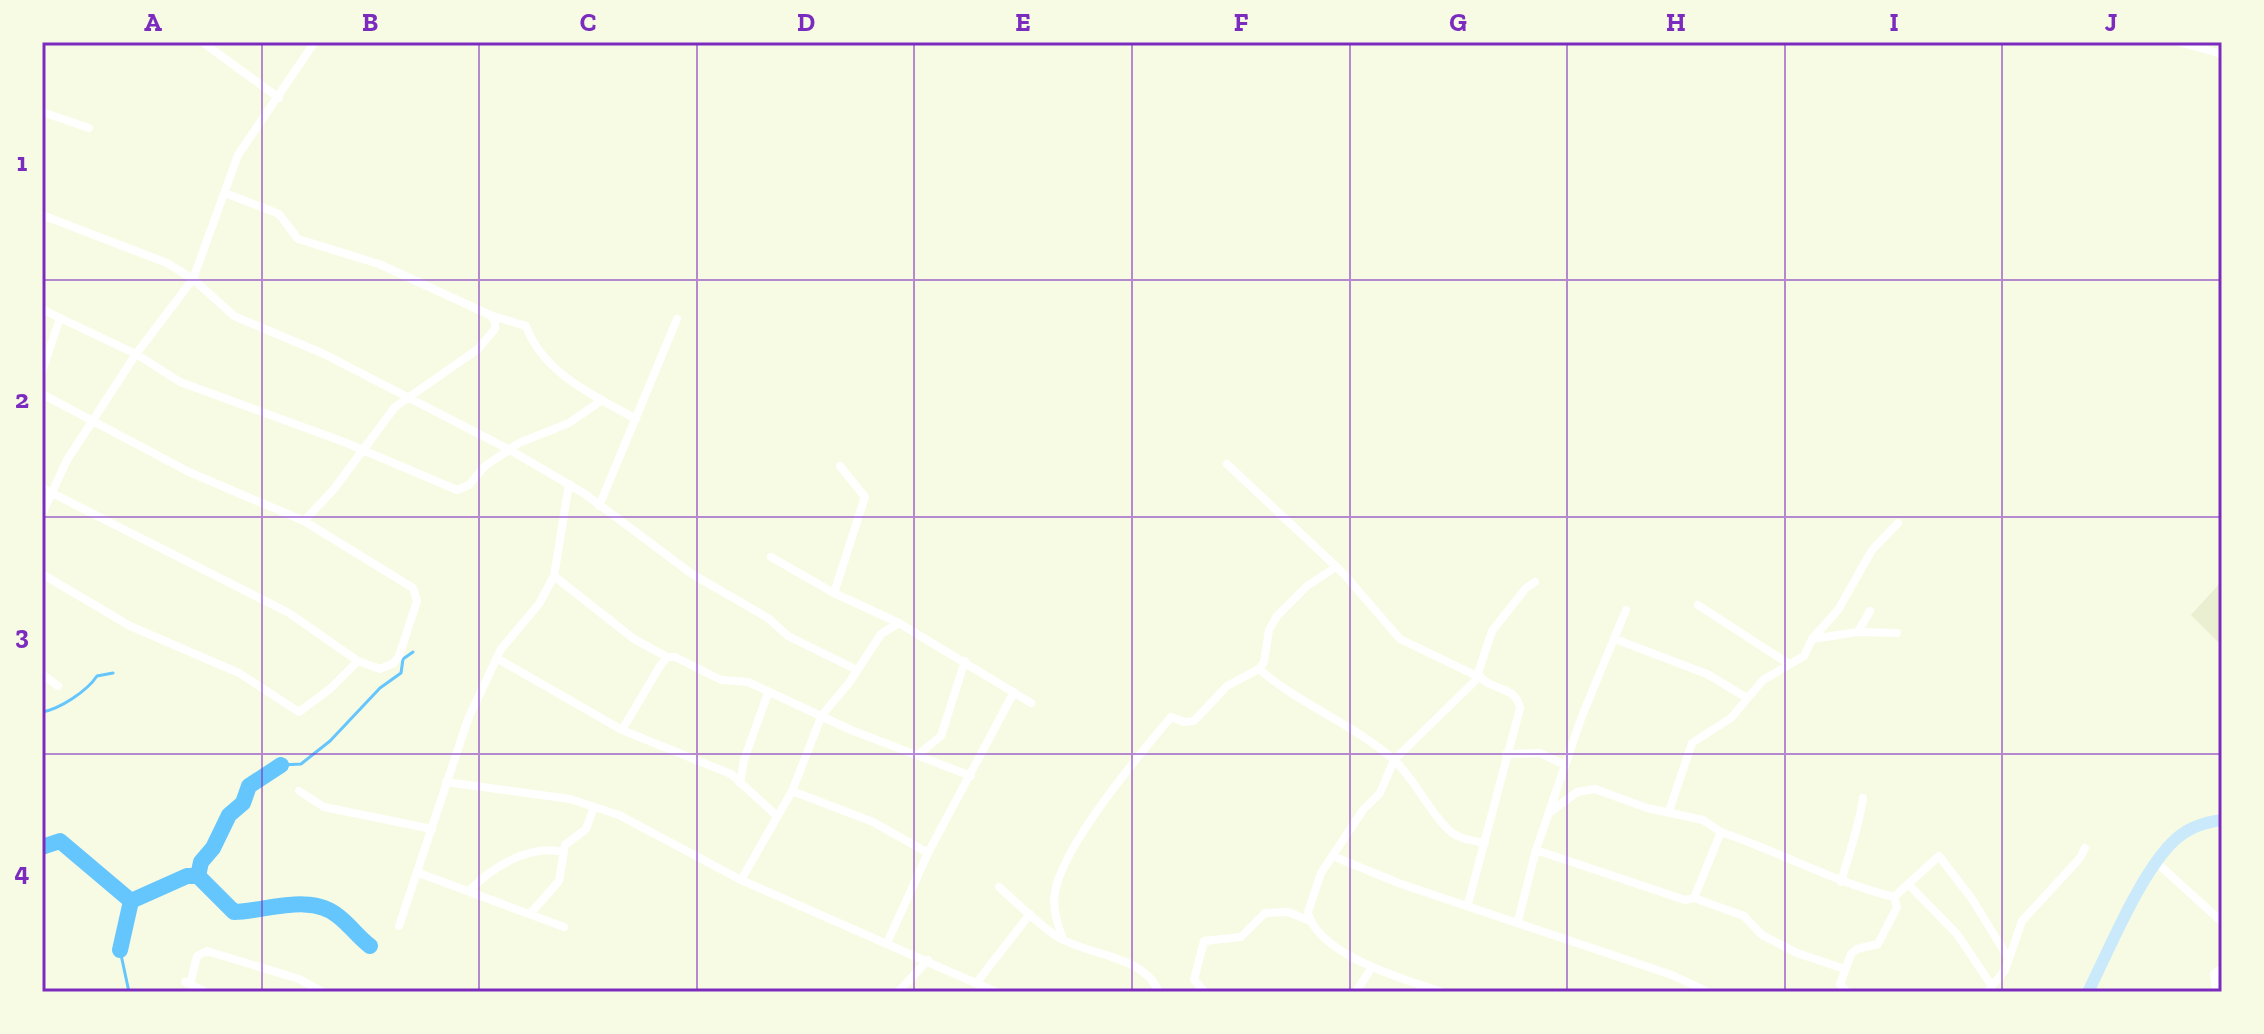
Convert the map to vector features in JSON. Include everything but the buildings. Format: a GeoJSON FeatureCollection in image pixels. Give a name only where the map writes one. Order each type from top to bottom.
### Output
{"type":"FeatureCollection","features":[{"type":"Feature","properties":{"kind":"street"},"geometry":{"type":"LineString","coordinates":[[202,42],[279,98]]}},
{"type":"Feature","properties":{"kind":"street"},"geometry":{"type":"LineString","coordinates":[[2179,42],[2222,54]]}},
{"type":"Feature","properties":{"kind":"street"},"geometry":{"type":"LineString","coordinates":[[42,514],[67,460],[136,354],[193,279],[238,155],[314,43]]}},
{"type":"Feature","properties":{"kind":"street"},"geometry":{"type":"LineString","coordinates":[[42,112],[89,128]]}},
{"type":"Feature","properties":{"kind":"street"},"geometry":{"type":"LineString","coordinates":[[225,193],[279,214],[298,239],[379,264],[490,315],[526,326],[531,342],[543,358],[602,400],[636,419]]}},
{"type":"Feature","properties":{"kind":"street"},"geometry":{"type":"LineString","coordinates":[[42,215],[167,263],[193,279],[234,316],[324,354],[510,450],[569,484],[692,574],[768,618],[788,636],[857,670]]}},
{"type":"Feature","properties":{"kind":"street"},"geometry":{"type":"LineString","coordinates":[[42,309],[136,354],[180,382],[457,490],[469,485],[485,466],[510,450],[569,423],[602,400]]}},
{"type":"Feature","properties":{"kind":"street"},"geometry":{"type":"LineString","coordinates":[[304,521],[363,451],[387,417],[406,399],[478,349],[495,329],[495,321],[490,315]]}},
{"type":"Feature","properties":{"kind":"street"},"geometry":{"type":"LineString","coordinates":[[42,371],[60,318]]}},
{"type":"Feature","properties":{"kind":"street"},"geometry":{"type":"LineString","coordinates":[[599,506],[677,319]]}},
{"type":"Feature","properties":{"kind":"street"},"geometry":{"type":"LineString","coordinates":[[42,394],[189,472],[304,521],[413,588],[417,601],[394,663],[380,669],[358,661],[289,613],[42,488]]}},
{"type":"Feature","properties":{"kind":"street"},"geometry":{"type":"LineString","coordinates":[[1227,464],[1336,567],[1400,639],[1510,691],[1519,701],[1520,708],[1468,904]]}},
{"type":"Feature","properties":{"kind":"street"},"geometry":{"type":"LineString","coordinates":[[834,593],[865,497],[840,466]]}},
{"type":"Feature","properties":{"kind":"street"},"geometry":{"type":"LineString","coordinates":[[399,926],[468,719],[512,632],[539,604],[554,576],[563,540],[569,484]]}},
{"type":"Feature","properties":{"kind":"street"},"geometry":{"type":"LineString","coordinates":[[1669,811],[1692,743],[1731,718],[1763,680],[1804,656],[1812,639],[1838,610],[1872,550],[1898,523]]}},
{"type":"Feature","properties":{"kind":"street"},"geometry":{"type":"LineString","coordinates":[[771,557],[834,593],[899,623],[1031,703]]}},
{"type":"Feature","properties":{"kind":"street"},"geometry":{"type":"LineString","coordinates":[[1063,940],[1056,919],[1055,891],[1061,872],[1086,831],[1171,717],[1184,722],[1194,721],[1227,686],[1259,669],[1264,662],[1269,630],[1277,616],[1307,586],[1336,567]]}},
{"type":"Feature","properties":{"kind":"street"},"geometry":{"type":"LineString","coordinates":[[42,574],[130,626],[239,673],[299,712],[330,689],[358,661]]}},
{"type":"Feature","properties":{"kind":"street"},"geometry":{"type":"LineString","coordinates":[[554,576],[634,639],[667,657],[675,657],[721,680],[748,682],[851,730],[971,776]]}},
{"type":"Feature","properties":{"kind":"street"},"geometry":{"type":"LineString","coordinates":[[1310,921],[1308,912],[1315,888],[1363,810],[1380,793],[1394,760],[1479,677],[1492,631],[1526,588],[1535,582]]}},
{"type":"Feature","properties":{"kind":"street"},"geometry":{"type":"LineString","coordinates":[[1698,605],[1789,664]]}},
{"type":"Feature","properties":{"kind":"street"},"geometry":{"type":"LineString","coordinates":[[1518,921],[1548,813],[1587,702],[1626,610]]}},
{"type":"Feature","properties":{"kind":"street"},"geometry":{"type":"LineString","coordinates":[[1858,632],[1870,611]]}},
{"type":"Feature","properties":{"kind":"street"},"geometry":{"type":"LineString","coordinates":[[741,880],[792,791],[822,715],[881,634],[899,623]]}},
{"type":"Feature","properties":{"kind":"street"},"geometry":{"type":"LineString","coordinates":[[1812,639],[1858,632],[1897,633]]}},
{"type":"Feature","properties":{"kind":"street"},"geometry":{"type":"LineString","coordinates":[[1615,639],[1707,674],[1747,698]]}},
{"type":"Feature","properties":{"kind":"street"},"geometry":{"type":"LineString","coordinates":[[622,730],[667,657]]}},
{"type":"Feature","properties":{"kind":"street"},"geometry":{"type":"LineString","coordinates":[[498,659],[622,730],[677,755],[722,770],[777,816]]}},
{"type":"Feature","properties":{"kind":"street"},"geometry":{"type":"LineString","coordinates":[[919,754],[941,736],[965,661]]}},
{"type":"Feature","properties":{"kind":"street"},"geometry":{"type":"LineString","coordinates":[[1259,669],[1290,694],[1366,738],[1394,760],[1417,784],[1451,833],[1485,843]]}},
{"type":"Feature","properties":{"kind":"street"},"geometry":{"type":"LineString","coordinates":[[42,674],[58,686]]}},
{"type":"Feature","properties":{"kind":"street"},"geometry":{"type":"LineString","coordinates":[[887,943],[928,853],[1014,692]]}},
{"type":"Feature","properties":{"kind":"street"},"geometry":{"type":"LineString","coordinates":[[740,783],[744,760],[768,693]]}},
{"type":"Feature","properties":{"kind":"street"},"geometry":{"type":"LineString","coordinates":[[1506,754],[1540,753],[1565,765]]}},
{"type":"Feature","properties":{"kind":"street"},"geometry":{"type":"LineString","coordinates":[[446,782],[570,799],[619,815],[741,880],[996,992]]}},
{"type":"Feature","properties":{"kind":"street"},"geometry":{"type":"LineString","coordinates":[[1548,813],[1586,789],[1703,820],[1721,832],[1800,861],[1841,882],[1894,897]]}},
{"type":"Feature","properties":{"kind":"street"},"geometry":{"type":"LineString","coordinates":[[299,791],[324,807],[432,829]]}},
{"type":"Feature","properties":{"kind":"street"},"geometry":{"type":"LineString","coordinates":[[792,791],[873,822],[928,853]]}},
{"type":"Feature","properties":{"kind":"street"},"geometry":{"type":"LineString","coordinates":[[1841,882],[1847,851],[1860,826],[1863,798]]}},
{"type":"Feature","properties":{"kind":"street"},"geometry":{"type":"LineString","coordinates":[[530,914],[559,881],[564,852],[570,840],[586,829],[594,807]]}},
{"type":"Feature","properties":{"kind":"street"},"geometry":{"type":"LineString","coordinates":[[2088,992],[2156,862],[2178,837],[2207,822],[2222,820]]}},
{"type":"Feature","properties":{"kind":"street"},"geometry":{"type":"LineString","coordinates":[[1694,898],[1721,832]]}},
{"type":"Feature","properties":{"kind":"street"},"geometry":{"type":"LineString","coordinates":[[1908,884],[1957,934],[1990,989],[2009,959],[2022,921],[2080,858],[2085,848]]}},
{"type":"Feature","properties":{"kind":"street"},"geometry":{"type":"LineString","coordinates":[[469,891],[489,872],[527,854],[544,849],[564,852]]}},
{"type":"Feature","properties":{"kind":"street"},"geometry":{"type":"LineString","coordinates":[[1536,850],[1647,885],[1677,900],[1694,898],[1744,916],[1762,935],[1797,953],[1845,969]]}},
{"type":"Feature","properties":{"kind":"street"},"geometry":{"type":"LineString","coordinates":[[1894,897],[1935,856],[1942,858],[2009,959]]}},
{"type":"Feature","properties":{"kind":"street"},"geometry":{"type":"LineString","coordinates":[[1335,857],[1401,884],[1672,975],[1708,992]]}},
{"type":"Feature","properties":{"kind":"street"},"geometry":{"type":"LineString","coordinates":[[2156,862],[2222,922]]}},
{"type":"Feature","properties":{"kind":"street"},"geometry":{"type":"LineString","coordinates":[[419,873],[564,927]]}},
{"type":"Feature","properties":{"kind":"street"},"geometry":{"type":"LineString","coordinates":[[999,887],[1063,940],[1124,961],[1150,979],[1159,992]]}},
{"type":"Feature","properties":{"kind":"street"},"geometry":{"type":"LineString","coordinates":[[1847,992],[1840,984],[1845,969],[1857,949],[1878,944],[1897,907],[1894,897]]}},
{"type":"Feature","properties":{"kind":"street"},"geometry":{"type":"LineString","coordinates":[[1205,992],[1194,980],[1204,941],[1241,937],[1265,913],[1288,912],[1310,921],[1323,936],[1372,967],[1442,992]]}},
{"type":"Feature","properties":{"kind":"street"},"geometry":{"type":"LineString","coordinates":[[977,982],[1030,914]]}},
{"type":"Feature","properties":{"kind":"street"},"geometry":{"type":"LineString","coordinates":[[206,992],[187,983],[197,956],[207,951],[299,979],[323,992]]}},
{"type":"Feature","properties":{"kind":"street"},"geometry":{"type":"LineString","coordinates":[[898,992],[928,960]]}},
{"type":"Feature","properties":{"kind":"street"},"geometry":{"type":"LineString","coordinates":[[1356,992],[1372,967]]}},
{"type":"Feature","properties":{"kind":"street"},"geometry":{"type":"LineString","coordinates":[[2216,992],[2212,978],[2222,968]]}},
{"type":"Feature","properties":{"kind":"shaded area"},"geometry":{"type":"Polygon","coordinates":[[[2222,581],[2222,646],[2191,615],[2222,581]]]}},
{"type":"Feature","properties":{"kind":"waterway"},"geometry":{"type":"LineString","coordinates":[[281,765],[301,764],[330,741],[380,688],[401,673],[403,659],[413,652]]}},
{"type":"Feature","properties":{"kind":"waterway"},"geometry":{"type":"LineString","coordinates":[[42,712],[72,698],[87,688],[97,676],[113,673]]}},
{"type":"Feature","properties":{"kind":"waterway"},"geometry":{"type":"LineString","coordinates":[[131,901],[187,876],[198,876],[201,862],[213,848],[229,815],[243,803],[249,786],[281,765]]}},
{"type":"Feature","properties":{"kind":"waterway"},"geometry":{"type":"LineString","coordinates":[[42,847],[60,841],[131,901],[120,950]]}},
{"type":"Feature","properties":{"kind":"waterway"},"geometry":{"type":"LineString","coordinates":[[198,876],[234,912],[288,905],[315,906],[338,916],[370,946]]}},
{"type":"Feature","properties":{"kind":"waterway"},"geometry":{"type":"LineString","coordinates":[[120,950],[129,992]]}}]}
